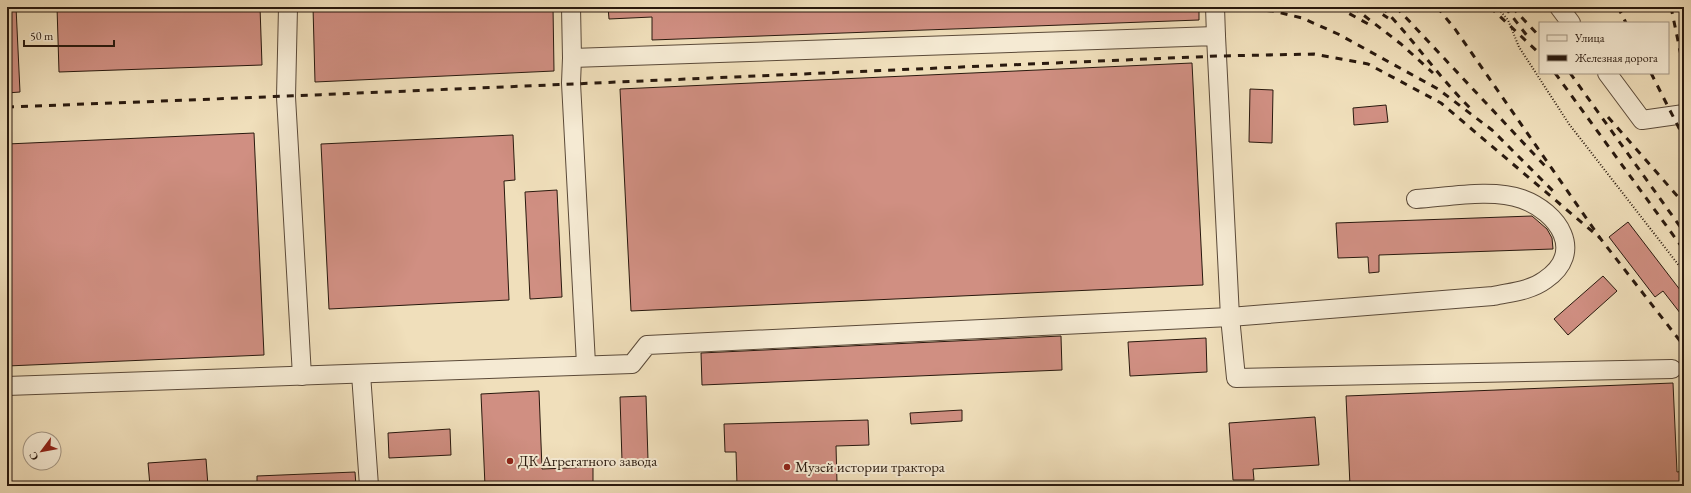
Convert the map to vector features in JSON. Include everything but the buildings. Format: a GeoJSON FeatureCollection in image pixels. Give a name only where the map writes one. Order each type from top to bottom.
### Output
{"type":"FeatureCollection","features":[{"type":"Feature","properties":{"kind":"lane"},"geometry":{"type":"LineString","coordinates":[[288,7],[286,97],[302,376]]}},
{"type":"Feature","properties":{"kind":"lane"},"geometry":{"type":"LineString","coordinates":[[571,7],[571,83],[586,364]]}},
{"type":"Feature","properties":{"kind":"lane"},"geometry":{"type":"LineString","coordinates":[[1215,7],[1230,317],[1236,378],[1672,369]]}},
{"type":"Feature","properties":{"kind":"lane"},"geometry":{"type":"LineString","coordinates":[[1559,7],[1570,22]]}},
{"type":"Feature","properties":{"kind":"lane"},"geometry":{"type":"LineString","coordinates":[[572,58],[1216,36]]}},
{"type":"Feature","properties":{"kind":"lane"},"geometry":{"type":"LineString","coordinates":[[1608,74],[1642,120],[1684,114]]}},
{"type":"Feature","properties":{"kind":"lane"},"geometry":{"type":"LineString","coordinates":[[7,386],[361,374],[586,364],[632,364],[647,345],[1230,317],[1493,296],[1529,289],[1546,280],[1559,268],[1566,254],[1565,238],[1558,225],[1545,211],[1522,199],[1498,193],[1416,199]]}},
{"type":"Feature","properties":{"kind":"lane"},"geometry":{"type":"LineString","coordinates":[[361,374],[369,486]]}},
{"type":"Feature","properties":{"kind":"path"},"geometry":{"type":"LineString","coordinates":[[1497,7],[1508,20],[1519,47],[1569,124],[1684,272]]}},
{"type":"Feature","properties":{"kind":"railway"},"geometry":{"type":"LineString","coordinates":[[1211,7],[1273,11],[1302,18],[1338,34],[1438,89],[1492,130],[1557,195]]}},
{"type":"Feature","properties":{"kind":"railway"},"geometry":{"type":"LineString","coordinates":[[1337,7],[1372,26]]}},
{"type":"Feature","properties":{"kind":"railway"},"geometry":{"type":"LineString","coordinates":[[1353,7],[1401,44],[1433,73]]}},
{"type":"Feature","properties":{"kind":"railway"},"geometry":{"type":"LineString","coordinates":[[1371,7],[1388,18]]}},
{"type":"Feature","properties":{"kind":"railway"},"geometry":{"type":"LineString","coordinates":[[1382,7],[1470,108]]}},
{"type":"Feature","properties":{"kind":"railway"},"geometry":{"type":"LineString","coordinates":[[1396,7],[1546,167]]}},
{"type":"Feature","properties":{"kind":"railway"},"geometry":{"type":"LineString","coordinates":[[1437,7],[1455,29],[1600,238],[1684,346]]}},
{"type":"Feature","properties":{"kind":"railway"},"geometry":{"type":"LineString","coordinates":[[1490,7],[1539,53]]}},
{"type":"Feature","properties":{"kind":"railway"},"geometry":{"type":"LineString","coordinates":[[1505,7],[1528,37]]}},
{"type":"Feature","properties":{"kind":"railway"},"geometry":{"type":"LineString","coordinates":[[1512,7],[1539,36]]}},
{"type":"Feature","properties":{"kind":"railway"},"geometry":{"type":"LineString","coordinates":[[1618,7],[1626,22]]}},
{"type":"Feature","properties":{"kind":"railway"},"geometry":{"type":"LineString","coordinates":[[1671,7],[1684,70]]}},
{"type":"Feature","properties":{"kind":"railway"},"geometry":{"type":"LineString","coordinates":[[7,107],[1218,56],[1314,54],[1368,64],[1441,103],[1600,238]]}},
{"type":"Feature","properties":{"kind":"railway"},"geometry":{"type":"LineString","coordinates":[[1556,74],[1684,250]]}},
{"type":"Feature","properties":{"kind":"railway"},"geometry":{"type":"LineString","coordinates":[[1571,74],[1684,232]]}},
{"type":"Feature","properties":{"kind":"railway"},"geometry":{"type":"LineString","coordinates":[[1652,74],[1684,138]]}},
{"type":"Feature","properties":{"kind":"railway"},"geometry":{"type":"LineString","coordinates":[[1608,117],[1680,199]]}},
{"type":"Feature","properties":{"kind":"place","name":"ДК Агрегатного завода"},"geometry":{"type":"Point","coordinates":[510,461]}},
{"type":"Feature","properties":{"kind":"place","name":"Музей истории трактора"},"geometry":{"type":"Point","coordinates":[787,467]}}]}
